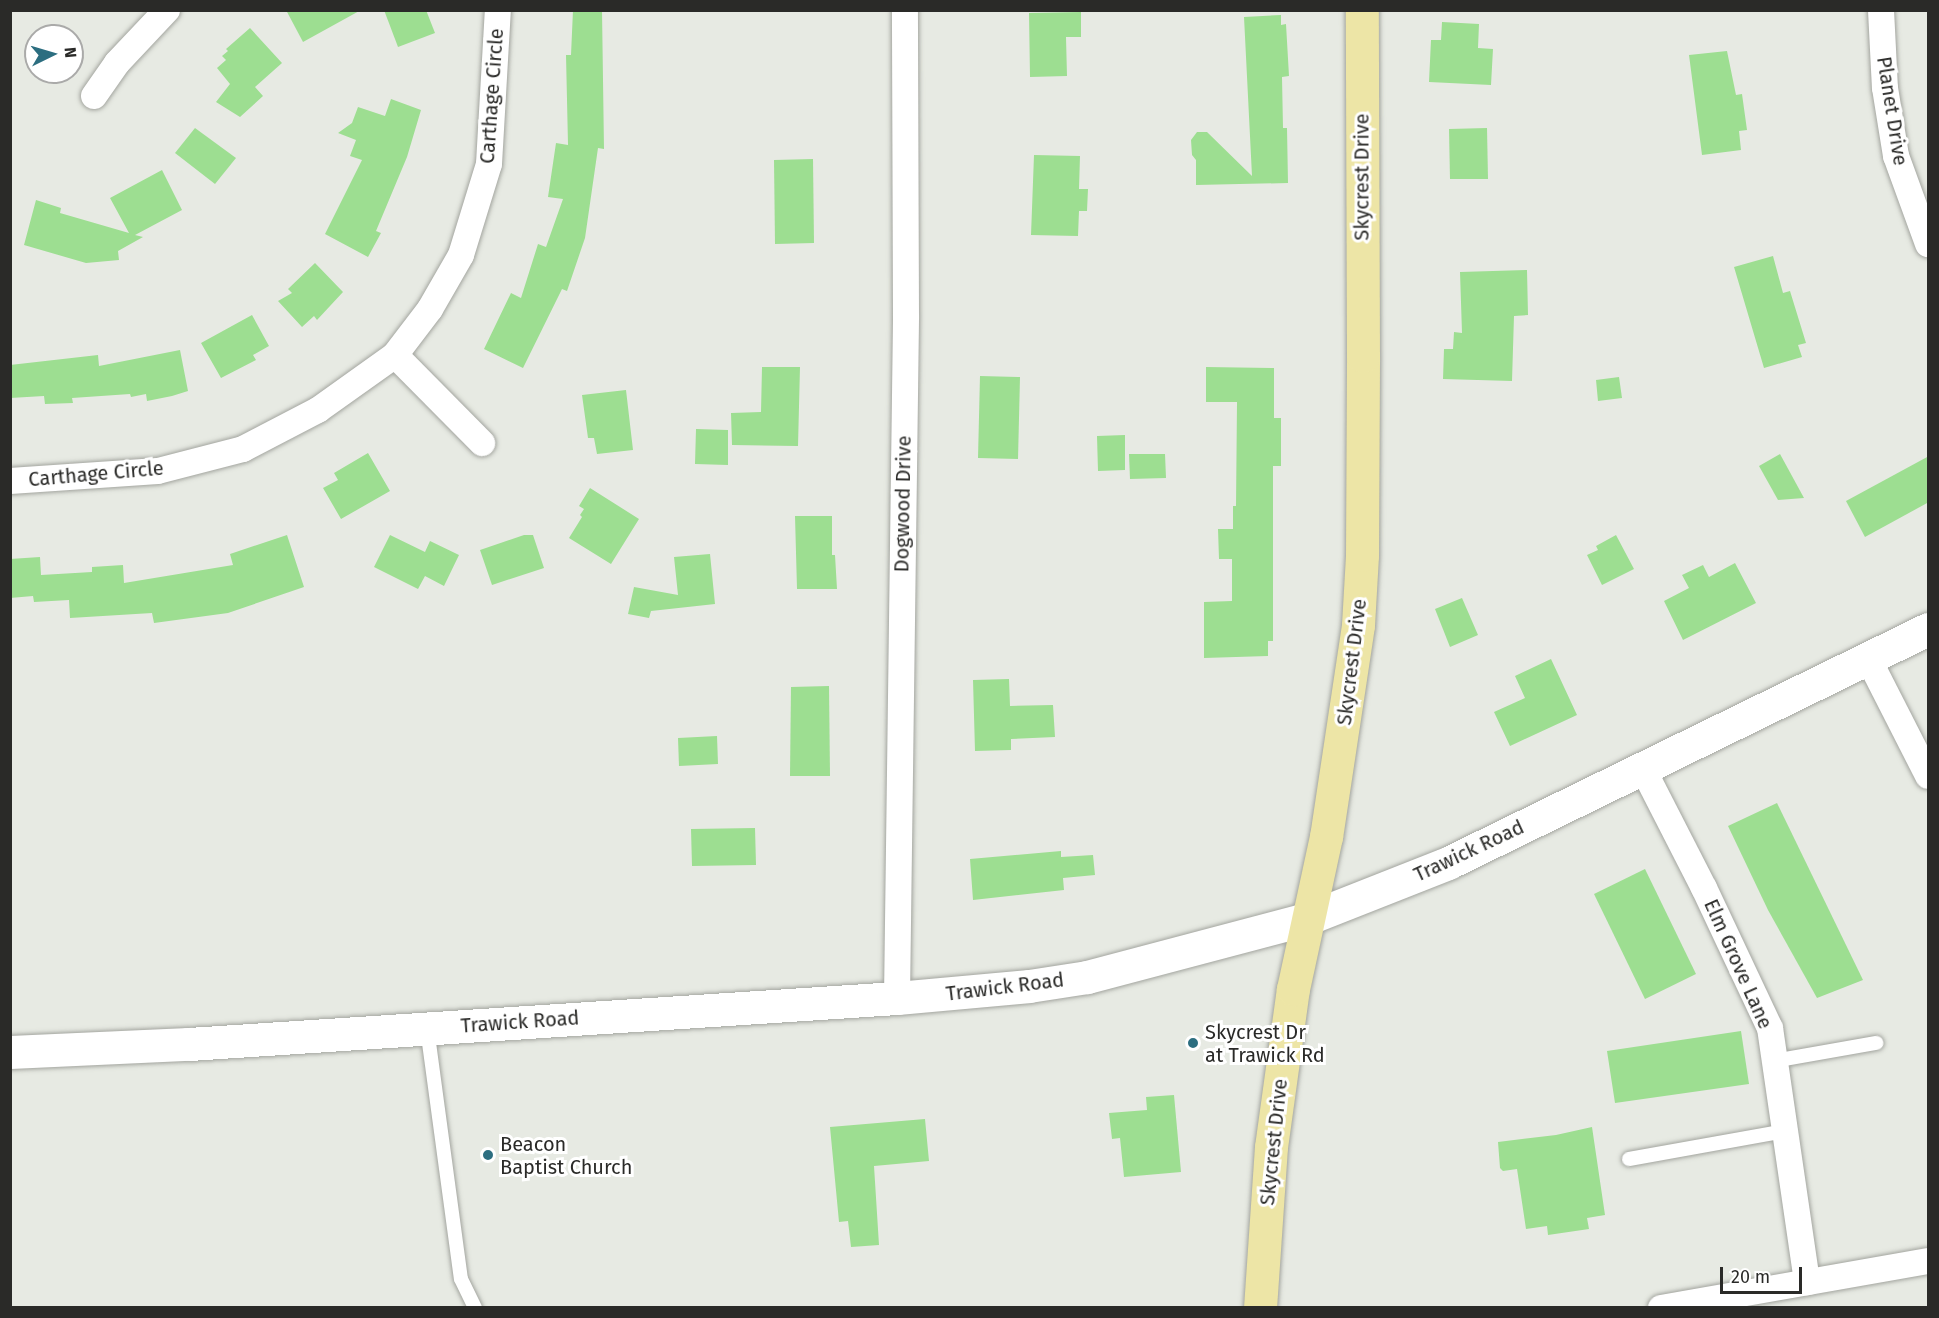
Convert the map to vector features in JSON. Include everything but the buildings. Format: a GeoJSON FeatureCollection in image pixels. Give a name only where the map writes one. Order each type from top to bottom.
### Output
{"type":"FeatureCollection","features":[{"type":"Feature","properties":{"kind":"main road","name":"Skycrest Drive"},"geometry":{"type":"LineString","coordinates":[[1260,1308],[1271,1147],[1293,989],[1338,770],[1358,625],[1361,583],[1362,10]]}},
{"type":"Feature","properties":{"kind":"street"},"geometry":{"type":"LineString","coordinates":[[94,96],[117,63],[167,10]]}},
{"type":"Feature","properties":{"kind":"street","name":"Carthage Circle"},"geometry":{"type":"LineString","coordinates":[[10,481],[158,471],[243,449],[318,410],[395,355],[430,309],[461,255],[489,164],[498,10]]}},
{"type":"Feature","properties":{"kind":"street","name":"Dogwood Drive"},"geometry":{"type":"LineString","coordinates":[[897,998],[906,316],[905,10]]}},
{"type":"Feature","properties":{"kind":"street","name":"Planet Drive"},"geometry":{"type":"LineString","coordinates":[[1881,10],[1885,88],[1896,156],[1929,244]]}},
{"type":"Feature","properties":{"kind":"street"},"geometry":{"type":"LineString","coordinates":[[395,355],[482,443]]}},
{"type":"Feature","properties":{"kind":"street","name":"Trawick Road"},"geometry":{"type":"LineString","coordinates":[[10,1052],[897,998],[1029,986],[1087,977],[1306,919],[1448,862],[1929,629]]}},
{"type":"Feature","properties":{"kind":"street"},"geometry":{"type":"LineString","coordinates":[[1869,660],[1929,776]]}},
{"type":"Feature","properties":{"kind":"street","name":"Elm Grove Lane"},"geometry":{"type":"LineString","coordinates":[[1642,767],[1704,888],[1770,1028],[1807,1282]]}},
{"type":"Feature","properties":{"kind":"street"},"geometry":{"type":"LineString","coordinates":[[1661,1308],[1929,1261]]}},
{"type":"Feature","properties":{"kind":"lane"},"geometry":{"type":"LineString","coordinates":[[427,1028],[461,1279],[475,1308]]}},
{"type":"Feature","properties":{"kind":"lane"},"geometry":{"type":"LineString","coordinates":[[1774,1061],[1876,1043]]}},
{"type":"Feature","properties":{"kind":"lane"},"geometry":{"type":"LineString","coordinates":[[1629,1159],[1785,1131]]}},
{"type":"Feature","properties":{"kind":"place","name":"Skycrest Dr at Trawick Rd"},"geometry":{"type":"Point","coordinates":[1193,1043]}},
{"type":"Feature","properties":{"kind":"place","name":"Beacon Baptist Church"},"geometry":{"type":"Point","coordinates":[488,1155]}}]}
